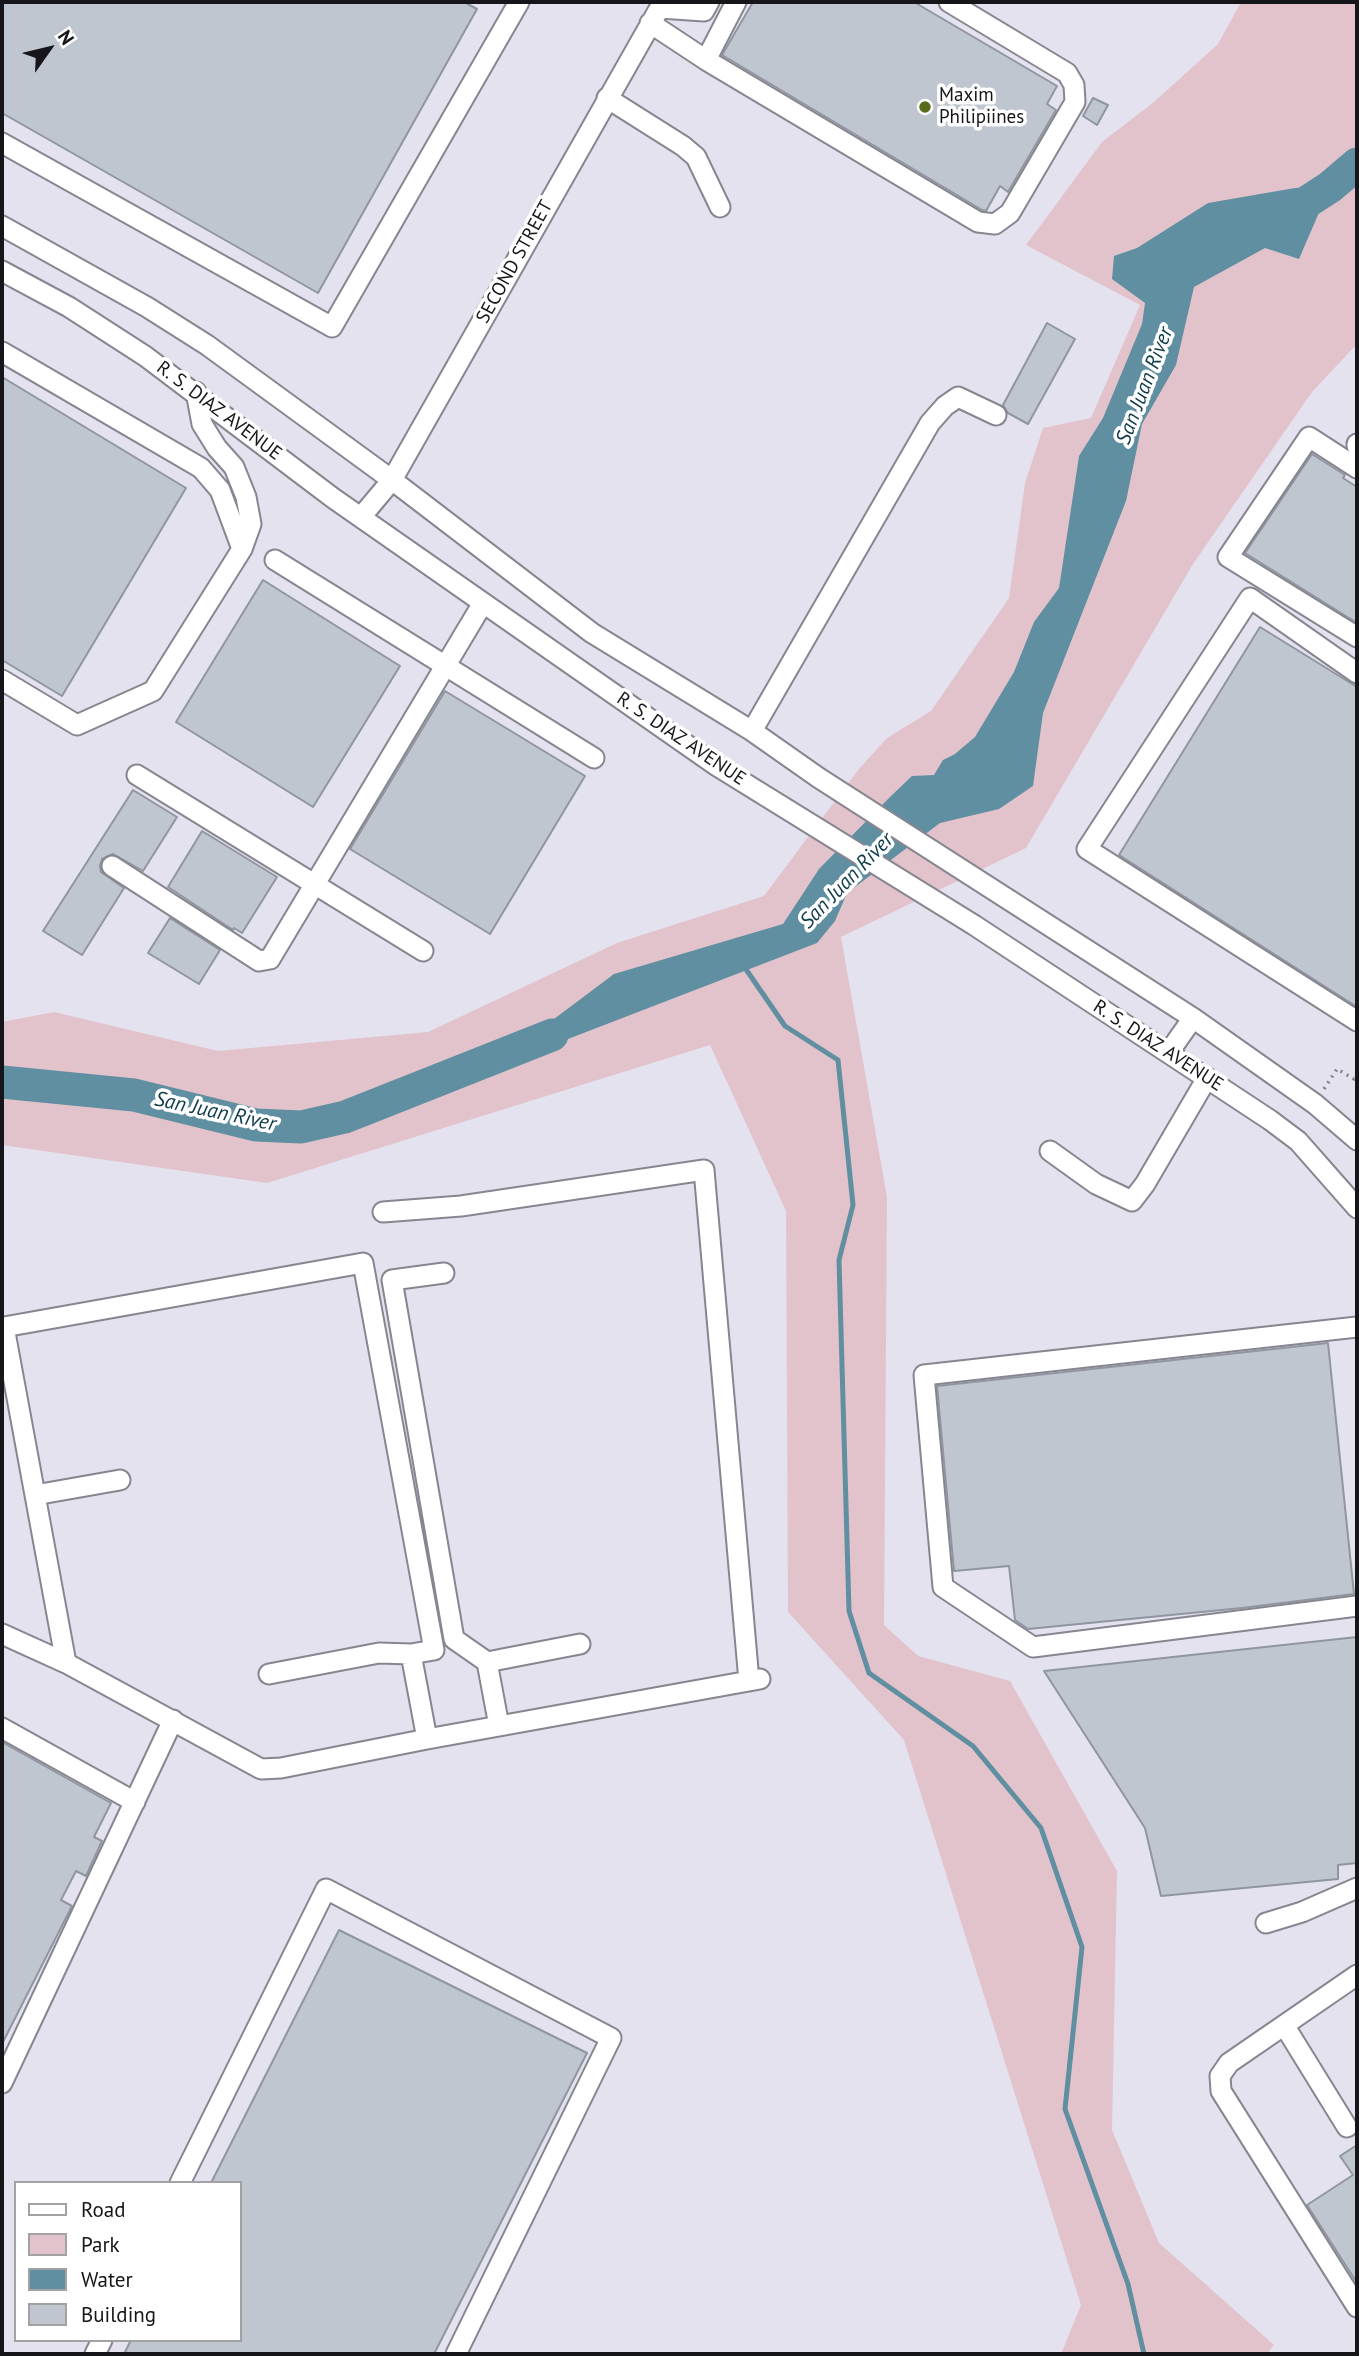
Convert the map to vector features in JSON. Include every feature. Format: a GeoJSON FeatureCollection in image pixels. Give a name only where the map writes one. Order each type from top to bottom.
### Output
{"type":"FeatureCollection","features":[{"type":"Feature","properties":{"kind":"street"},"geometry":{"type":"LineString","coordinates":[[2,144],[332,327],[519,2]]}},
{"type":"Feature","properties":{"kind":"street"},"geometry":{"type":"LineString","coordinates":[[658,11],[704,12],[709,2]]}},
{"type":"Feature","properties":{"kind":"street"},"geometry":{"type":"LineString","coordinates":[[706,60],[736,2]]}},
{"type":"Feature","properties":{"kind":"street"},"geometry":{"type":"LineString","coordinates":[[658,11],[706,60],[978,222],[995,224],[1010,213],[1075,102],[1074,85],[1067,73],[949,2]]}},
{"type":"Feature","properties":{"kind":"street","name":"SECOND STREET"},"geometry":{"type":"LineString","coordinates":[[361,517],[392,480],[658,11]]}},
{"type":"Feature","properties":{"kind":"street"},"geometry":{"type":"LineString","coordinates":[[607,98],[683,146],[695,158],[720,207]]}},
{"type":"Feature","properties":{"kind":"street","name":"R. S. DIAZ AVENUE"},"geometry":{"type":"LineString","coordinates":[[2,226],[147,307],[207,345],[392,480],[592,633],[752,731],[818,778],[1193,1018],[1315,1104],[1357,1140]]}},
{"type":"Feature","properties":{"kind":"street","name":"R. S. DIAZ AVENUE"},"geometry":{"type":"LineString","coordinates":[[2,271],[107,330],[195,392],[361,517],[717,766],[974,926],[1207,1078],[1298,1141],[1357,1208]]}},
{"type":"Feature","properties":{"kind":"street"},"geometry":{"type":"LineString","coordinates":[[2,352],[201,468],[220,490],[242,549]]}},
{"type":"Feature","properties":{"kind":"street"},"geometry":{"type":"LineString","coordinates":[[2,680],[77,725],[153,691],[242,549],[251,524],[246,497],[234,467],[217,448],[202,424],[195,392]]}},
{"type":"Feature","properties":{"kind":"street"},"geometry":{"type":"LineString","coordinates":[[752,731],[930,423],[958,397],[996,415]]}},
{"type":"Feature","properties":{"kind":"street"},"geometry":{"type":"LineString","coordinates":[[1357,468],[1309,437],[1228,557],[1357,637]]}},
{"type":"Feature","properties":{"kind":"street"},"geometry":{"type":"LineString","coordinates":[[275,560],[594,758]]}},
{"type":"Feature","properties":{"kind":"street"},"geometry":{"type":"LineString","coordinates":[[1357,673],[1250,598],[1087,849],[1357,1021]]}},
{"type":"Feature","properties":{"kind":"street"},"geometry":{"type":"LineString","coordinates":[[112,866],[259,961],[270,959],[483,603]]}},
{"type":"Feature","properties":{"kind":"street"},"geometry":{"type":"LineString","coordinates":[[137,775],[423,951]]}},
{"type":"Feature","properties":{"kind":"street"},"geometry":{"type":"LineString","coordinates":[[1169,1052],[1193,1018]]}},
{"type":"Feature","properties":{"kind":"street"},"geometry":{"type":"LineString","coordinates":[[1050,1151],[1096,1184],[1132,1201],[1145,1184],[1207,1078]]}},
{"type":"Feature","properties":{"kind":"street"},"geometry":{"type":"LineString","coordinates":[[2,1634],[66,1663],[261,1769],[281,1768],[754,1680],[704,1170],[461,1206],[383,1212]]}},
{"type":"Feature","properties":{"kind":"street"},"geometry":{"type":"LineString","coordinates":[[66,1663],[4,1327],[363,1263],[434,1650],[411,1654],[379,1653],[269,1674]]}},
{"type":"Feature","properties":{"kind":"street"},"geometry":{"type":"LineString","coordinates":[[444,1273],[392,1280],[454,1639],[488,1662],[580,1644]]}},
{"type":"Feature","properties":{"kind":"street"},"geometry":{"type":"LineString","coordinates":[[1357,1327],[924,1374],[943,1587],[1033,1647],[1357,1606]]}},
{"type":"Feature","properties":{"kind":"street"},"geometry":{"type":"LineString","coordinates":[[35,1495],[120,1480]]}},
{"type":"Feature","properties":{"kind":"street"},"geometry":{"type":"LineString","coordinates":[[411,1654],[427,1739]]}},
{"type":"Feature","properties":{"kind":"street"},"geometry":{"type":"LineString","coordinates":[[488,1662],[499,1726]]}},
{"type":"Feature","properties":{"kind":"street"},"geometry":{"type":"LineString","coordinates":[[2,2083],[173,1720]]}},
{"type":"Feature","properties":{"kind":"street"},"geometry":{"type":"LineString","coordinates":[[2,1728],[135,1802]]}},
{"type":"Feature","properties":{"kind":"street"},"geometry":{"type":"LineString","coordinates":[[1266,1923],[1302,1912],[1357,1888]]}},
{"type":"Feature","properties":{"kind":"street"},"geometry":{"type":"LineString","coordinates":[[181,2181],[326,1889],[611,2038],[456,2354]]}},
{"type":"Feature","properties":{"kind":"street"},"geometry":{"type":"LineString","coordinates":[[1357,1975],[1229,2063],[1220,2076],[1220,2091],[1357,2307]]}},
{"type":"Feature","properties":{"kind":"street"},"geometry":{"type":"LineString","coordinates":[[1284,2025],[1347,2127]]}},
{"type":"Feature","properties":{"kind":"path"},"geometry":{"type":"LineString","coordinates":[[1315,1104],[1337,1069],[1353,1079],[1357,1073]]}},
{"type":"Feature","properties":{"kind":"green space"},"geometry":{"type":"Polygon","coordinates":[[[1241,2],[1357,2],[1357,344],[1312,392],[1193,564],[1026,848],[841,937],[887,1197],[884,1625],[918,1656],[1010,1681],[1117,1871],[1112,2130],[1159,2243],[1274,2345],[1267,2354],[1061,2354],[1081,2305],[904,1740],[788,1612],[786,1211],[710,1045],[267,1183],[2,1145],[2,1022],[54,1012],[218,1051],[428,1032],[617,943],[764,896],[859,769],[887,738],[931,711],[1009,598],[1025,483],[1043,428],[1091,418],[1140,305],[1026,245],[1102,142],[1154,102],[1218,44],[1241,2]]]}},
{"type":"Feature","properties":{"kind":"water"},"geometry":{"type":"Polygon","coordinates":[[[1330,187],[1299,259],[1265,248],[1194,287],[1176,365],[1142,424],[1126,501],[1043,713],[1033,786],[999,809],[940,823],[847,893],[835,921],[817,943],[555,1044],[510,1052],[614,974],[783,924],[819,869],[891,796],[912,776],[934,775],[943,760],[955,754],[975,737],[1014,672],[1034,622],[1059,588],[1079,456],[1103,418],[1142,324],[1145,303],[1112,279],[1114,256],[1137,248],[1208,203],[1295,188],[1330,187]]]}},
{"type":"Feature","properties":{"kind":"building"},"geometry":{"type":"Polygon","coordinates":[[[2,2],[464,2],[477,9],[318,293],[2,113],[2,2]]]}},
{"type":"Feature","properties":{"kind":"building","name":"Maxim Philipiines"},"geometry":{"type":"Polygon","coordinates":[[[753,2],[914,2],[1057,86],[1047,104],[1056,110],[1008,192],[1000,186],[986,211],[982,210],[722,55],[753,2]]]}},
{"type":"Feature","properties":{"kind":"building"},"geometry":{"type":"Polygon","coordinates":[[[1093,98],[1108,105],[1097,125],[1083,116],[1093,98]]]}},
{"type":"Feature","properties":{"kind":"building"},"geometry":{"type":"Polygon","coordinates":[[[1047,323],[1075,339],[1028,424],[1008,413],[1003,405],[1047,323]]]}},
{"type":"Feature","properties":{"kind":"building"},"geometry":{"type":"Polygon","coordinates":[[[2,377],[186,488],[62,696],[2,660],[2,377]]]}},
{"type":"Feature","properties":{"kind":"building"},"geometry":{"type":"Polygon","coordinates":[[[1312,454],[1345,475],[1343,478],[1357,487],[1357,623],[1245,553],[1312,454]]]}},
{"type":"Feature","properties":{"kind":"building"},"geometry":{"type":"Polygon","coordinates":[[[263,580],[400,666],[313,807],[176,722],[263,580]]]}},
{"type":"Feature","properties":{"kind":"building"},"geometry":{"type":"Polygon","coordinates":[[[1260,627],[1357,687],[1357,1007],[1119,855],[1260,627]]]}},
{"type":"Feature","properties":{"kind":"building"},"geometry":{"type":"Polygon","coordinates":[[[445,691],[585,776],[490,934],[350,849],[445,691]]]}},
{"type":"Feature","properties":{"kind":"building"},"geometry":{"type":"Polygon","coordinates":[[[133,790],[177,817],[143,871],[113,854],[102,859],[101,872],[124,888],[82,955],[43,931],[133,790]]]}},
{"type":"Feature","properties":{"kind":"building"},"geometry":{"type":"Polygon","coordinates":[[[202,831],[277,877],[242,933],[234,928],[233,930],[168,887],[202,831]]]}},
{"type":"Feature","properties":{"kind":"building"},"geometry":{"type":"Polygon","coordinates":[[[170,918],[220,950],[199,984],[148,953],[170,918]]]}},
{"type":"Feature","properties":{"kind":"building"},"geometry":{"type":"Polygon","coordinates":[[[1328,1343],[1354,1594],[1028,1629],[1015,1620],[1009,1566],[954,1571],[937,1386],[1328,1343]]]}},
{"type":"Feature","properties":{"kind":"building"},"geometry":{"type":"Polygon","coordinates":[[[1357,1637],[1357,1863],[1338,1865],[1338,1879],[1161,1896],[1145,1828],[1044,1671],[1357,1637]]]}},
{"type":"Feature","properties":{"kind":"building"},"geometry":{"type":"Polygon","coordinates":[[[2,1742],[111,1803],[94,1837],[102,1841],[86,1876],[76,1871],[61,1900],[72,1906],[2,2044],[2,1742]]]}},
{"type":"Feature","properties":{"kind":"building"},"geometry":{"type":"Polygon","coordinates":[[[339,1930],[587,2053],[434,2354],[124,2354],[130,2342],[242,2342],[242,2181],[212,2181],[339,1930]]]}},
{"type":"Feature","properties":{"kind":"building"},"geometry":{"type":"Polygon","coordinates":[[[1357,2145],[1357,2283],[1307,2205],[1353,2175],[1340,2156],[1357,2145]]]}},
{"type":"Feature","properties":{"kind":"waterway","name":"San Juan River"},"geometry":{"type":"LineString","coordinates":[[1293,211],[1330,187],[1357,164]]}},
{"type":"Feature","properties":{"kind":"waterway"},"geometry":{"type":"LineString","coordinates":[[743,965],[785,1026],[838,1060],[853,1205],[839,1260],[849,1611],[869,1673],[973,1746],[1041,1828],[1082,1947],[1065,2109],[1128,2284],[1144,2354]]}},
{"type":"Feature","properties":{"kind":"waterway","name":"San Juan River"},"geometry":{"type":"LineString","coordinates":[[2,1082],[134,1095],[256,1125],[301,1127],[345,1117],[552,1035]]}},
{"type":"Feature","properties":{"kind":"place","name":"Maxim Philipiines"},"geometry":{"type":"Point","coordinates":[925,107]}}]}
